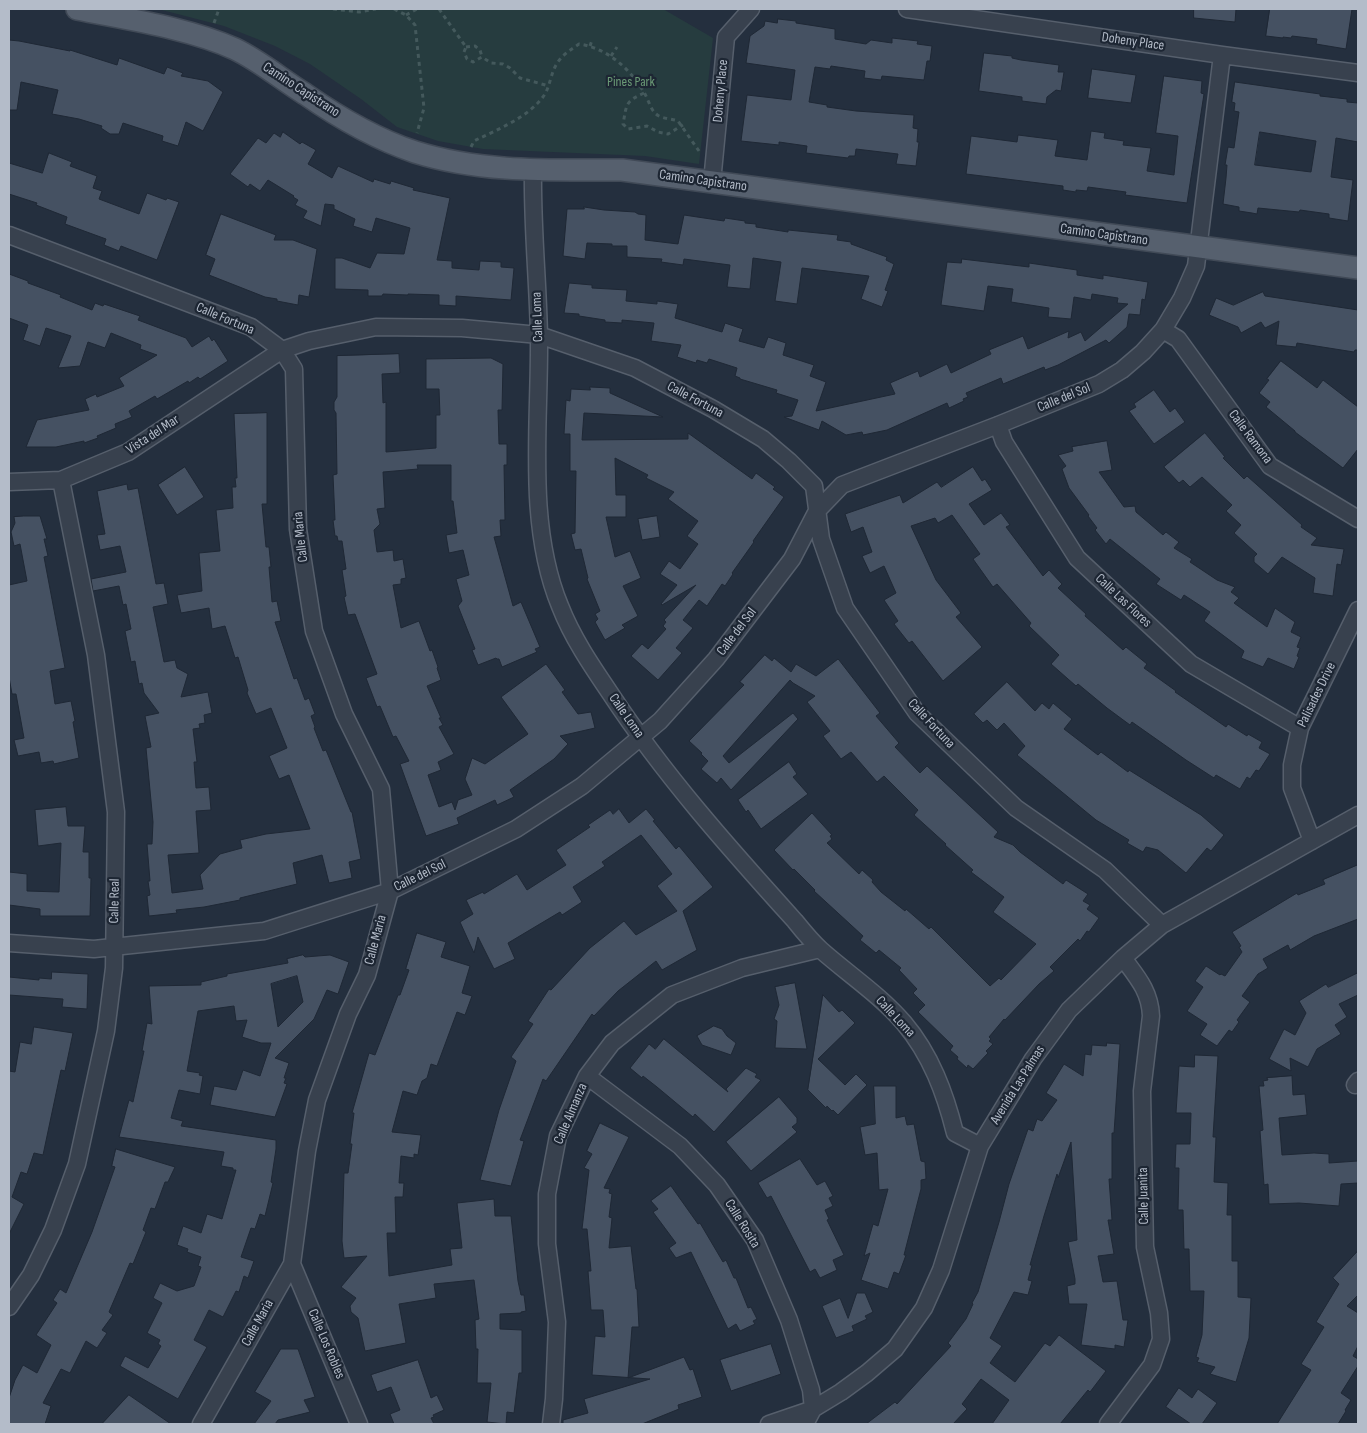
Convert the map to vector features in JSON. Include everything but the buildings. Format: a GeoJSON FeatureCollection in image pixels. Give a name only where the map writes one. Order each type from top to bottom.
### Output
{"type":"FeatureCollection","features":[{"type":"Feature","properties":{"kind":"main road","name":"Camino Capistrano"},"geometry":{"type":"LineString","coordinates":[[77,9],[183,32],[234,49],[268,68],[305,95],[368,132],[414,151],[464,164],[533,170],[622,170],[1358,268]]}},
{"type":"Feature","properties":{"kind":"street","name":"Doheny Place"},"geometry":{"type":"LineString","coordinates":[[705,181],[726,37],[751,9]]}},
{"type":"Feature","properties":{"kind":"street","name":"Doheny Place"},"geometry":{"type":"LineString","coordinates":[[907,9],[1358,73]]}},
{"type":"Feature","properties":{"kind":"street","name":"Calle del Sol"},"geometry":{"type":"LineString","coordinates":[[9,943],[94,949],[264,931],[390,891],[516,829],[582,786],[660,721],[716,659],[792,559],[817,511],[842,484],[998,425],[1099,384],[1122,370],[1143,352],[1163,330],[1182,298],[1196,266],[1222,55]]}},
{"type":"Feature","properties":{"kind":"street","name":"Calle Loma"},"geometry":{"type":"LineString","coordinates":[[533,170],[539,334],[537,473],[542,534],[548,571],[560,607],[583,653],[641,738],[711,827],[820,949],[859,980],[903,1022],[920,1044],[933,1067],[946,1100],[955,1133],[980,1146]]}},
{"type":"Feature","properties":{"kind":"street","name":"Calle Fortuna"},"geometry":{"type":"LineString","coordinates":[[9,235],[251,327],[282,350],[310,341],[376,327],[462,328],[539,334],[635,368],[713,409],[762,439],[789,461],[814,486],[821,539],[845,608],[916,713],[1016,808],[1105,870],[1162,926]]}},
{"type":"Feature","properties":{"kind":"street","name":"Calle Ramona"},"geometry":{"type":"LineString","coordinates":[[1163,330],[1178,339],[1270,466],[1358,520]]}},
{"type":"Feature","properties":{"kind":"street","name":"Vista del Mar"},"geometry":{"type":"LineString","coordinates":[[9,482],[61,480],[128,452],[282,350]]}},
{"type":"Feature","properties":{"kind":"street","name":"Calle Maria"},"geometry":{"type":"LineString","coordinates":[[202,1424],[292,1264],[307,1151],[317,1100],[348,1014],[367,976],[390,891],[380,789],[344,714],[314,630],[298,529],[294,369],[282,350]]}},
{"type":"Feature","properties":{"kind":"street","name":"Calle Las Flores"},"geometry":{"type":"LineString","coordinates":[[998,425],[1004,442],[1077,558],[1191,664],[1300,728]]}},
{"type":"Feature","properties":{"kind":"street","name":"Calle Real"},"geometry":{"type":"LineString","coordinates":[[9,1307],[31,1275],[53,1230],[77,1164],[106,1031],[114,968],[116,812],[96,654],[61,480]]}},
{"type":"Feature","properties":{"kind":"street","name":"Palisades Drive"},"geometry":{"type":"LineString","coordinates":[[1312,841],[1292,788],[1292,765],[1300,728],[1358,610]]}},
{"type":"Feature","properties":{"kind":"street","name":"Avenida Las Palmas"},"geometry":{"type":"LineString","coordinates":[[769,1424],[813,1409],[868,1373],[895,1349],[924,1308],[941,1270],[980,1146],[1033,1059],[1064,1017],[1123,958],[1162,926],[1358,815]]}},
{"type":"Feature","properties":{"kind":"street","name":"Calle Almanza"},"geometry":{"type":"LineString","coordinates":[[551,1424],[554,1399],[557,1322],[547,1244],[547,1194],[558,1136],[587,1076],[612,1043],[672,995],[742,968],[820,949]]}},
{"type":"Feature","properties":{"kind":"street","name":"Calle Juanita"},"geometry":{"type":"LineString","coordinates":[[1108,1424],[1152,1365],[1161,1339],[1159,1313],[1145,1247],[1142,1091],[1151,1016],[1150,1004],[1145,990],[1123,958]]}},
{"type":"Feature","properties":{"kind":"street","name":"Calle Rosita"},"geometry":{"type":"LineString","coordinates":[[587,1076],[680,1146],[717,1185],[755,1240],[788,1320],[811,1390],[813,1409]]}},
{"type":"Feature","properties":{"kind":"street","name":"Calle Los Robles"},"geometry":{"type":"LineString","coordinates":[[292,1264],[359,1424]]}},
{"type":"Feature","properties":{"kind":"street"},"geometry":{"type":"LineString","coordinates":[[805,1424],[813,1409]]}},
{"type":"Feature","properties":{"kind":"path"},"geometry":{"type":"LineString","coordinates":[[333,9],[359,12],[376,9]]}},
{"type":"Feature","properties":{"kind":"path"},"geometry":{"type":"LineString","coordinates":[[394,9],[406,15],[414,26],[424,108],[417,127],[414,151]]}},
{"type":"Feature","properties":{"kind":"path"},"geometry":{"type":"LineString","coordinates":[[406,15],[417,9]]}},
{"type":"Feature","properties":{"kind":"path"},"geometry":{"type":"LineString","coordinates":[[439,9],[466,47]]}},
{"type":"Feature","properties":{"kind":"path"},"geometry":{"type":"LineString","coordinates":[[590,46],[592,40]]}},
{"type":"Feature","properties":{"kind":"path"},"geometry":{"type":"LineString","coordinates":[[464,164],[474,141],[514,121],[533,107],[545,94],[556,65],[566,53],[579,44],[590,46],[612,56],[632,75],[651,108],[659,116],[678,121],[683,125],[702,154],[705,181]]}},
{"type":"Feature","properties":{"kind":"path"},"geometry":{"type":"LineString","coordinates":[[466,47],[475,46],[480,50],[482,57],[491,63],[503,64],[520,78],[549,86]]}},
{"type":"Feature","properties":{"kind":"path"},"geometry":{"type":"LineString","coordinates":[[466,47],[464,52],[467,59],[474,62],[482,57]]}},
{"type":"Feature","properties":{"kind":"path"},"geometry":{"type":"LineString","coordinates":[[612,56],[617,47]]}},
{"type":"Feature","properties":{"kind":"path"},"geometry":{"type":"LineString","coordinates":[[644,93],[629,100],[626,105],[623,124],[628,129],[647,126],[658,132],[668,134],[683,125]]}},
{"type":"Feature","properties":{"kind":"green space","name":"Pines Park"},"geometry":{"type":"Polygon","coordinates":[[[158,9],[663,9],[713,38],[699,164],[645,156],[483,149],[438,141],[397,127],[361,99],[310,64],[275,46],[224,26],[158,9]]]}}]}
